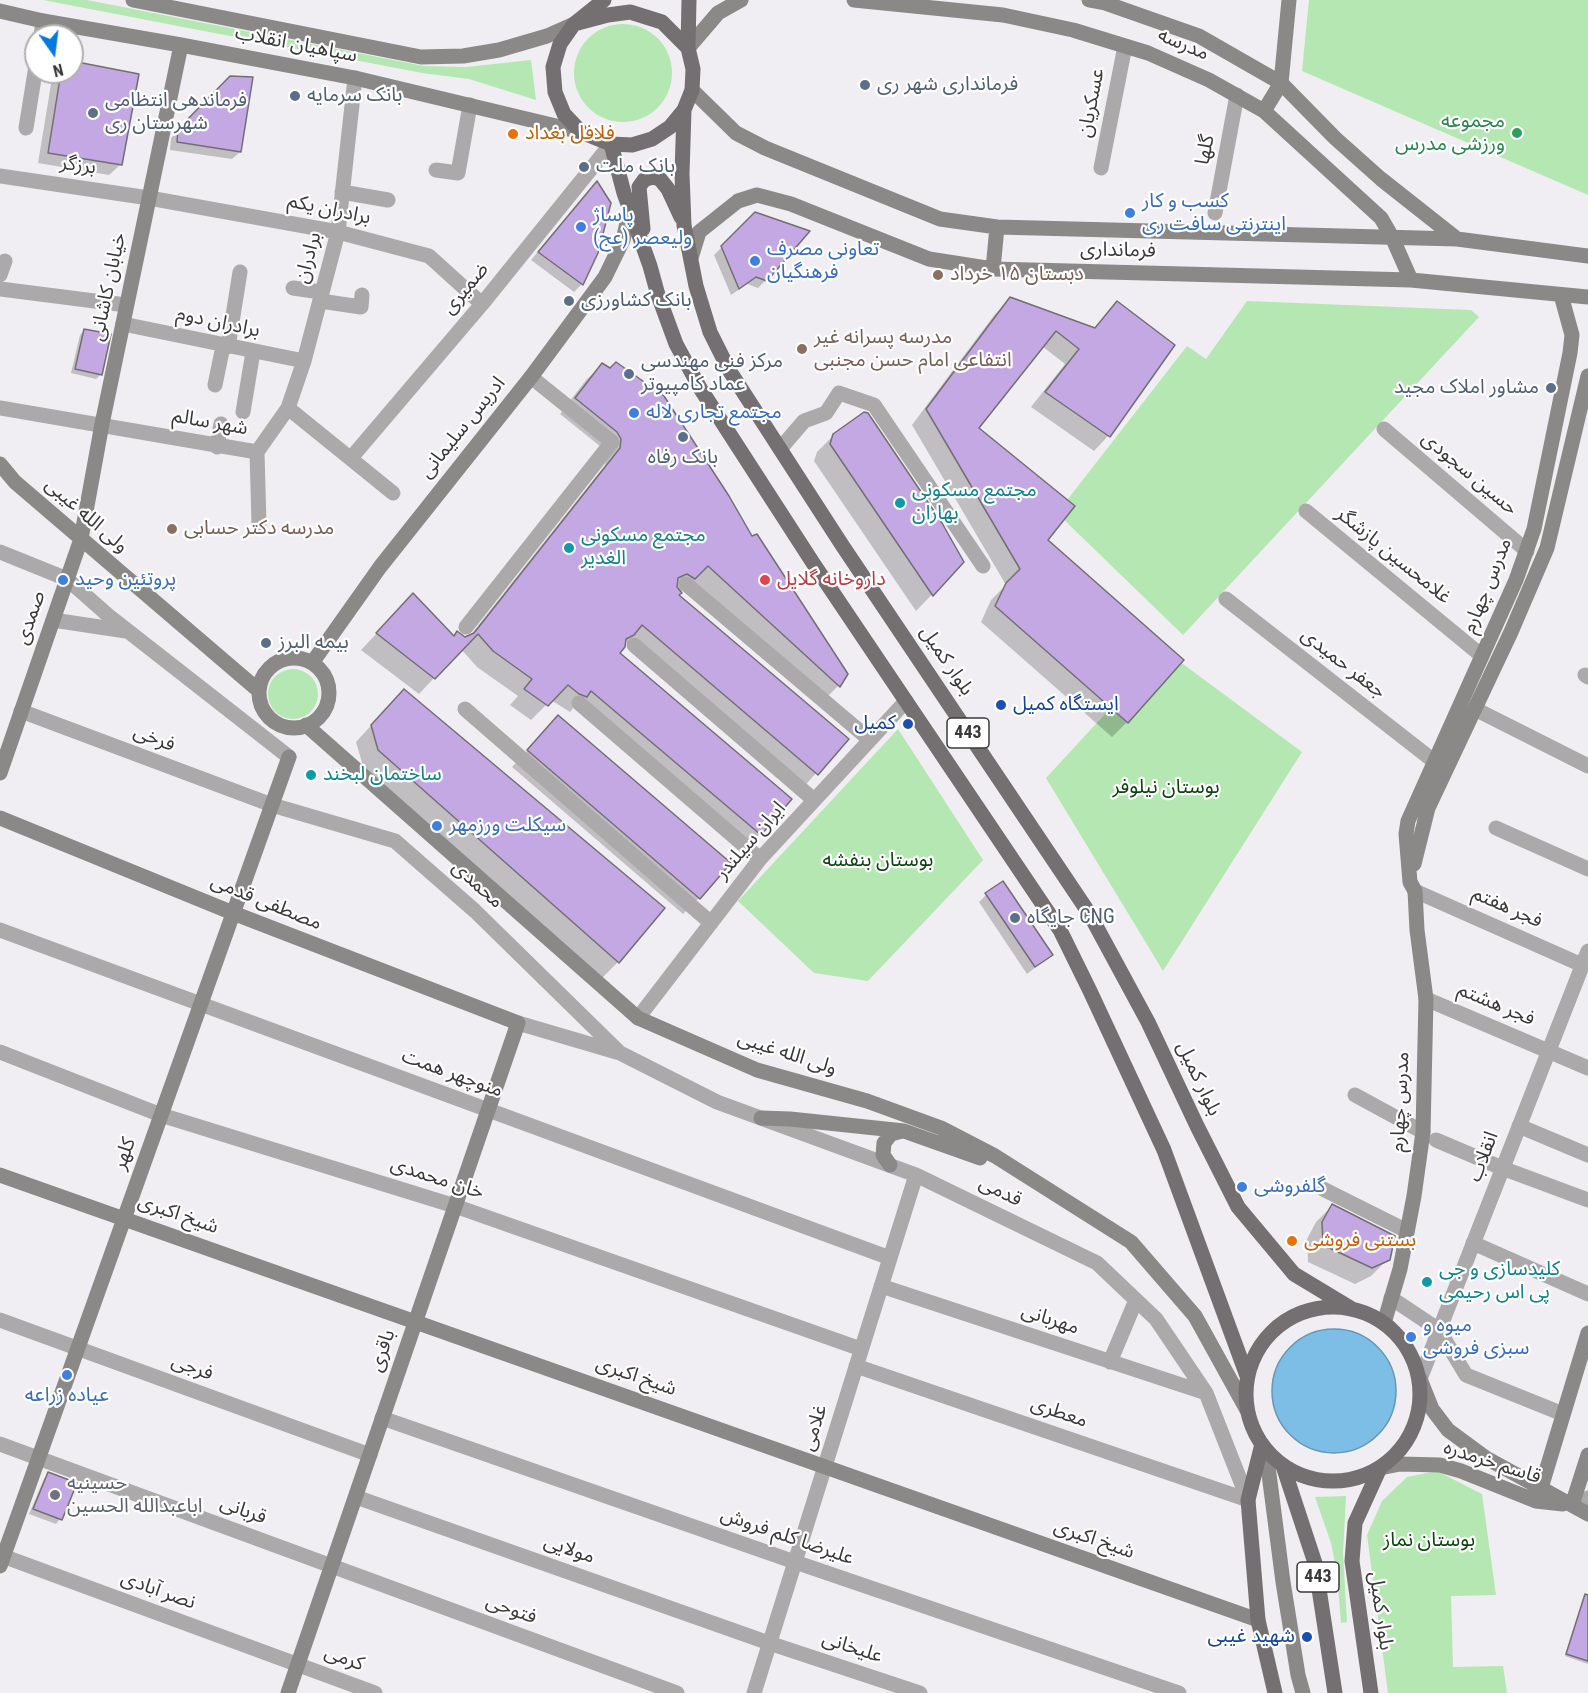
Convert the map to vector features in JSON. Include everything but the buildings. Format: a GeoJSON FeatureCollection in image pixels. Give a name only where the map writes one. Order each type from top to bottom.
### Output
{"type":"FeatureCollection","features":[{"type":"Feature","properties":{"kind":"main road"},"geometry":{"type":"LineString","coordinates":[[604,0],[574,24],[560,44],[553,67],[555,92],[564,114],[581,132],[610,144],[632,145],[652,139],[670,127],[684,110],[692,90],[693,69],[688,48],[689,0]]}},
{"type":"Feature","properties":{"kind":"main road"},"geometry":{"type":"LineString","coordinates":[[574,24],[630,12],[662,22],[688,48]]}},
{"type":"Feature","properties":{"kind":"main road","name":"بلوار کمیل"},"geometry":{"type":"LineString","coordinates":[[684,110],[682,174],[684,225],[696,286],[710,332],[729,370],[842,545],[1089,913],[1148,1022],[1197,1126],[1239,1207],[1294,1274],[1352,1309]]}},
{"type":"Feature","properties":{"kind":"main road","name":"443"},"geometry":{"type":"LineString","coordinates":[[610,144],[676,344],[700,388],[813,563],[1060,930],[1164,1150],[1247,1376]]}},
{"type":"Feature","properties":{"kind":"main road"},"geometry":{"type":"LineString","coordinates":[[650,266],[640,202],[639,187],[644,180],[652,177],[660,179],[668,189],[684,225]]}},
{"type":"Feature","properties":{"kind":"main road"},"geometry":{"type":"LineString","coordinates":[[1325,1307],[1352,1309],[1369,1314],[1384,1323],[1400,1338],[1413,1357],[1420,1379],[1420,1405],[1413,1430],[1400,1451],[1380,1468],[1357,1478],[1331,1482],[1306,1477],[1283,1466],[1264,1448],[1254,1431],[1247,1410],[1247,1376],[1258,1350],[1275,1329],[1298,1314],[1325,1307]]}},
{"type":"Feature","properties":{"kind":"main road"},"geometry":{"type":"LineString","coordinates":[[1264,1448],[1248,1500],[1258,1620],[1275,1693]]}},
{"type":"Feature","properties":{"kind":"main road","name":"443"},"geometry":{"type":"LineString","coordinates":[[1283,1466],[1315,1563],[1335,1693]]}},
{"type":"Feature","properties":{"kind":"main road","name":"بلوار کمیل"},"geometry":{"type":"LineString","coordinates":[[1371,1693],[1352,1561],[1355,1523],[1380,1468]]}},
{"type":"Feature","properties":{"kind":"street","name":"سپاهیان انقلاب"},"geometry":{"type":"LineString","coordinates":[[133,0],[421,57],[463,56],[499,50],[547,36],[574,24]]}},
{"type":"Feature","properties":{"kind":"street"},"geometry":{"type":"LineString","coordinates":[[688,48],[718,13],[741,0]]}},
{"type":"Feature","properties":{"kind":"street","name":"مدرسه"},"geometry":{"type":"LineString","coordinates":[[854,0],[1003,15],[1073,30],[1148,53],[1209,80],[1264,111],[1380,218],[1392,237],[1411,280]]}},
{"type":"Feature","properties":{"kind":"street","name":"مدرسه"},"geometry":{"type":"LineString","coordinates":[[1089,0],[1105,3],[1199,36],[1281,83],[1366,166],[1457,239]]}},
{"type":"Feature","properties":{"kind":"street"},"geometry":{"type":"LineString","coordinates":[[1264,111],[1281,83],[1289,0]]}},
{"type":"Feature","properties":{"kind":"street","name":"سپاهیان انقلاب"},"geometry":{"type":"LineString","coordinates":[[0,11],[30,24]]}},
{"type":"Feature","properties":{"kind":"street","name":"سپاهیان انقلاب"},"geometry":{"type":"LineString","coordinates":[[84,34],[181,45],[355,78],[581,132]]}},
{"type":"Feature","properties":{"kind":"street","name":"خیابان کاشانی"},"geometry":{"type":"LineString","coordinates":[[81,539],[126,305],[181,45]]}},
{"type":"Feature","properties":{"kind":"street","name":"عسکریان"},"geometry":{"type":"LineString","coordinates":[[1101,168],[1125,46]]}},
{"type":"Feature","properties":{"kind":"street","name":"برادران"},"geometry":{"type":"LineString","coordinates":[[288,408],[304,361],[338,232],[355,78]]}},
{"type":"Feature","properties":{"kind":"street"},"geometry":{"type":"LineString","coordinates":[[26,128],[33,84]]}},
{"type":"Feature","properties":{"kind":"street","name":"فرمانداری"},"geometry":{"type":"LineString","coordinates":[[692,90],[736,133],[765,148],[940,219],[997,227],[1457,239],[1588,256]]}},
{"type":"Feature","properties":{"kind":"street","name":"گلها"},"geometry":{"type":"LineString","coordinates":[[1215,213],[1237,95]]}},
{"type":"Feature","properties":{"kind":"street"},"geometry":{"type":"LineString","coordinates":[[436,170],[465,175],[470,105]]}},
{"type":"Feature","properties":{"kind":"street","name":"ضمیری"},"geometry":{"type":"LineString","coordinates":[[351,458],[482,304],[610,144]]}},
{"type":"Feature","properties":{"kind":"street","name":"برزگر"},"geometry":{"type":"LineString","coordinates":[[0,176],[149,198]]}},
{"type":"Feature","properties":{"kind":"street"},"geometry":{"type":"LineString","coordinates":[[342,192],[388,200]]}},
{"type":"Feature","properties":{"kind":"street","name":"فرمانداری"},"geometry":{"type":"LineString","coordinates":[[691,258],[699,232],[738,201],[757,195],[791,204],[929,260],[993,269],[1411,280],[1588,297]]}},
{"type":"Feature","properties":{"kind":"street","name":"برادران یکم"},"geometry":{"type":"LineString","coordinates":[[149,198],[338,232],[429,256],[482,304]]}},
{"type":"Feature","properties":{"kind":"street","name":"ادریس سلیمانی"},"geometry":{"type":"LineString","coordinates":[[312,663],[380,567],[531,377],[605,277],[623,240],[630,210]]}},
{"type":"Feature","properties":{"kind":"street"},"geometry":{"type":"LineString","coordinates":[[993,269],[997,227]]}},
{"type":"Feature","properties":{"kind":"street"},"geometry":{"type":"LineString","coordinates":[[215,385],[226,346],[240,272]]}},
{"type":"Feature","properties":{"kind":"street"},"geometry":{"type":"LineString","coordinates":[[293,288],[361,307],[362,295]]}},
{"type":"Feature","properties":{"kind":"street"},"geometry":{"type":"LineString","coordinates":[[0,289],[126,305]]}},
{"type":"Feature","properties":{"kind":"street","name":"مدرس چهارم"},"geometry":{"type":"LineString","coordinates":[[1384,1323],[1400,1269],[1429,1136],[1426,999],[1406,834],[1408,821],[1482,656],[1527,551],[1534,529],[1570,353],[1572,335],[1562,295]]}},
{"type":"Feature","properties":{"kind":"street","name":"برادران دوم"},"geometry":{"type":"LineString","coordinates":[[123,324],[304,361]]}},
{"type":"Feature","properties":{"kind":"street"},"geometry":{"type":"LineString","coordinates":[[243,412],[253,352]]}},
{"type":"Feature","properties":{"kind":"street","name":"مدرس چهارم"},"geometry":{"type":"LineString","coordinates":[[1413,886],[1418,842],[1428,808],[1547,548],[1588,376]]}},
{"type":"Feature","properties":{"kind":"street"},"geometry":{"type":"LineString","coordinates":[[466,627],[612,442],[531,377]]}},
{"type":"Feature","properties":{"kind":"street"},"geometry":{"type":"LineString","coordinates":[[780,449],[804,421],[826,413],[839,393],[874,405],[983,566]]}},
{"type":"Feature","properties":{"kind":"street","name":"شهر سالم"},"geometry":{"type":"LineString","coordinates":[[0,408],[102,424],[217,447],[257,452],[288,408]]}},
{"type":"Feature","properties":{"kind":"street"},"geometry":{"type":"LineString","coordinates":[[288,408],[393,494]]}},
{"type":"Feature","properties":{"kind":"street"},"geometry":{"type":"LineString","coordinates":[[217,447],[221,424]]}},
{"type":"Feature","properties":{"kind":"street","name":"حسین سجودی"},"geometry":{"type":"LineString","coordinates":[[1384,429],[1527,551]]}},
{"type":"Feature","properties":{"kind":"street"},"geometry":{"type":"LineString","coordinates":[[257,452],[259,524]]}},
{"type":"Feature","properties":{"kind":"street","name":"ولی الله غیبی"},"geometry":{"type":"LineString","coordinates":[[0,464],[15,482],[258,690]]}},
{"type":"Feature","properties":{"kind":"street","name":"غلامحسین پازشگر"},"geometry":{"type":"LineString","coordinates":[[1306,511],[1482,656]]}},
{"type":"Feature","properties":{"kind":"street","name":"صمدی"},"geometry":{"type":"LineString","coordinates":[[0,772],[81,539]]}},
{"type":"Feature","properties":{"kind":"street"},"geometry":{"type":"LineString","coordinates":[[0,552],[67,579],[129,632]]}},
{"type":"Feature","properties":{"kind":"street"},"geometry":{"type":"LineString","coordinates":[[686,584],[870,740]]}},
{"type":"Feature","properties":{"kind":"street","name":"جعفر حمیدی"},"geometry":{"type":"LineString","coordinates":[[1226,599],[1435,762]]}},
{"type":"Feature","properties":{"kind":"street"},"geometry":{"type":"LineString","coordinates":[[52,620],[129,632]]}},
{"type":"Feature","properties":{"kind":"street","name":"کلهر"},"geometry":{"type":"LineString","coordinates":[[1,1559],[289,757],[129,632]]}},
{"type":"Feature","properties":{"kind":"street"},"geometry":{"type":"LineString","coordinates":[[634,645],[814,800]]}},
{"type":"Feature","properties":{"kind":"street"},"geometry":{"type":"LineString","coordinates":[[289,658],[301,658],[312,663],[321,670],[329,690],[328,701],[323,712],[316,720],[295,728],[273,721],[264,712],[260,702],[258,690],[261,678],[268,668],[289,658]]}},
{"type":"Feature","properties":{"kind":"street","name":"ایران سیلندر"},"geometry":{"type":"LineString","coordinates":[[638,1018],[759,859],[906,701]]}},
{"type":"Feature","properties":{"kind":"street"},"geometry":{"type":"LineString","coordinates":[[579,703],[759,859]]}},
{"type":"Feature","properties":{"kind":"street"},"geometry":{"type":"LineString","coordinates":[[465,709],[711,923]]}},
{"type":"Feature","properties":{"kind":"street"},"geometry":{"type":"LineString","coordinates":[[1475,709],[1588,766]]}},
{"type":"Feature","properties":{"kind":"street","name":"فرخی"},"geometry":{"type":"LineString","coordinates":[[21,711],[272,805]]}},
{"type":"Feature","properties":{"kind":"street","name":"ولی الله غیبی"},"geometry":{"type":"LineString","coordinates":[[306,725],[638,1018],[757,1070],[867,1101],[940,1128],[995,1156],[1131,1242],[1195,1316],[1247,1410]]}},
{"type":"Feature","properties":{"kind":"street","name":"محمدی"},"geometry":{"type":"LineString","coordinates":[[272,805],[395,841],[475,911],[620,1053]]}},
{"type":"Feature","properties":{"kind":"street","name":"مصطفی قدمی"},"geometry":{"type":"LineString","coordinates":[[0,818],[233,913],[518,1023]]}},
{"type":"Feature","properties":{"kind":"street"},"geometry":{"type":"LineString","coordinates":[[1496,828],[1588,869]]}},
{"type":"Feature","properties":{"kind":"street","name":"فجر هفتم"},"geometry":{"type":"LineString","coordinates":[[1413,886],[1585,958]]}},
{"type":"Feature","properties":{"kind":"street","name":"منوچهر همت"},"geometry":{"type":"LineString","coordinates":[[0,930],[890,1258]]}},
{"type":"Feature","properties":{"kind":"street","name":"انقلاب"},"geometry":{"type":"LineString","coordinates":[[1420,1379],[1585,958]]}},
{"type":"Feature","properties":{"kind":"street","name":"فجر هشتم"},"geometry":{"type":"LineString","coordinates":[[1426,999],[1588,1068]]}},
{"type":"Feature","properties":{"kind":"street"},"geometry":{"type":"LineString","coordinates":[[518,1023],[620,1053]]}},
{"type":"Feature","properties":{"kind":"street","name":"باقری"},"geometry":{"type":"LineString","coordinates":[[288,1693],[518,1023]]}},
{"type":"Feature","properties":{"kind":"street","name":"خان محمدی"},"geometry":{"type":"LineString","coordinates":[[0,1052],[161,1115],[455,1206],[861,1349]]}},
{"type":"Feature","properties":{"kind":"street","name":"قدمی"},"geometry":{"type":"LineString","coordinates":[[620,1053],[717,1102],[916,1175],[1097,1263],[1156,1319],[1206,1394],[1248,1500]]}},
{"type":"Feature","properties":{"kind":"street"},"geometry":{"type":"LineString","coordinates":[[1355,1095],[1429,1136],[1503,1168],[1588,1200]]}},
{"type":"Feature","properties":{"kind":"street"},"geometry":{"type":"LineString","coordinates":[[761,1118],[904,1131],[987,1161],[1010,1166]]}},
{"type":"Feature","properties":{"kind":"street"},"geometry":{"type":"LineString","coordinates":[[1519,1126],[1588,1155]]}},
{"type":"Feature","properties":{"kind":"street"},"geometry":{"type":"LineString","coordinates":[[890,1165],[883,1155],[884,1143],[891,1134],[904,1131]]}},
{"type":"Feature","properties":{"kind":"street","name":"شیخ اکبری"},"geometry":{"type":"LineString","coordinates":[[0,1175],[1258,1620]]}},
{"type":"Feature","properties":{"kind":"street","name":"غلامی"},"geometry":{"type":"LineString","coordinates":[[754,1693],[916,1175]]}},
{"type":"Feature","properties":{"kind":"street"},"geometry":{"type":"LineString","coordinates":[[1323,1189],[1407,1231]]}},
{"type":"Feature","properties":{"kind":"street"},"geometry":{"type":"LineString","coordinates":[[1473,1243],[1588,1294]]}},
{"type":"Feature","properties":{"kind":"street","name":"مهربانی"},"geometry":{"type":"LineString","coordinates":[[881,1286],[1206,1394]]}},
{"type":"Feature","properties":{"kind":"street"},"geometry":{"type":"LineString","coordinates":[[1391,1298],[1439,1330],[1466,1375],[1563,1414]]}},
{"type":"Feature","properties":{"kind":"street"},"geometry":{"type":"LineString","coordinates":[[1110,1362],[1136,1300]]}},
{"type":"Feature","properties":{"kind":"street","name":"فرجی"},"geometry":{"type":"LineString","coordinates":[[0,1320],[370,1455]]}},
{"type":"Feature","properties":{"kind":"street"},"geometry":{"type":"LineString","coordinates":[[1541,1488],[1588,1333]]}},
{"type":"Feature","properties":{"kind":"street","name":"معطری"},"geometry":{"type":"LineString","coordinates":[[856,1366],[1248,1500]]}},
{"type":"Feature","properties":{"kind":"street"},"geometry":{"type":"LineString","coordinates":[[1420,1379],[1432,1409],[1448,1430],[1486,1458],[1572,1505]]}},
{"type":"Feature","properties":{"kind":"street","name":"علیرضا کلم فروش"},"geometry":{"type":"LineString","coordinates":[[382,1418],[1179,1693]]}},
{"type":"Feature","properties":{"kind":"street","name":"قربانی"},"geometry":{"type":"LineString","coordinates":[[0,1443],[332,1566]]}},
{"type":"Feature","properties":{"kind":"street"},"geometry":{"type":"LineString","coordinates":[[1264,1448],[1290,1628],[1303,1693]]}},
{"type":"Feature","properties":{"kind":"street"},"geometry":{"type":"LineString","coordinates":[[1572,1505],[1588,1455]]}},
{"type":"Feature","properties":{"kind":"street","name":"قاسم خرمدره"},"geometry":{"type":"LineString","coordinates":[[1380,1468],[1400,1464],[1440,1465],[1536,1501],[1572,1505],[1588,1514]]}},
{"type":"Feature","properties":{"kind":"street","name":"مولایی"},"geometry":{"type":"LineString","coordinates":[[356,1497],[770,1643]]}},
{"type":"Feature","properties":{"kind":"street"},"geometry":{"type":"LineString","coordinates":[[1572,1505],[1588,1498]]}},
{"type":"Feature","properties":{"kind":"street","name":"نصر آبادی"},"geometry":{"type":"LineString","coordinates":[[1,1559],[298,1665]]}},
{"type":"Feature","properties":{"kind":"street","name":"فتوحی"},"geometry":{"type":"LineString","coordinates":[[332,1566],[677,1693]]}},
{"type":"Feature","properties":{"kind":"street","name":"علیخانی"},"geometry":{"type":"LineString","coordinates":[[770,1643],[921,1693]]}},
{"type":"Feature","properties":{"kind":"street","name":"کرمی"},"geometry":{"type":"LineString","coordinates":[[298,1665],[375,1693]]}},
{"type":"Feature","properties":{"kind":"green space"},"geometry":{"type":"Polygon","coordinates":[[[43,0],[87,0],[424,66],[466,67],[531,60],[536,100],[469,79],[422,73],[43,0]]]}},
{"type":"Feature","properties":{"kind":"green space","name":"مجموعه ورزشی مدرس"},"geometry":{"type":"Polygon","coordinates":[[[1309,0],[1588,0],[1588,195],[1302,71],[1309,0]]]}},
{"type":"Feature","properties":{"kind":"green space"},"geometry":{"type":"Polygon","coordinates":[[[623,24],[642,28],[657,39],[668,54],[672,73],[668,92],[657,107],[642,118],[623,122],[604,118],[589,107],[578,92],[574,73],[578,54],[589,39],[604,28],[623,24]]]}},
{"type":"Feature","properties":{"kind":"green space"},"geometry":{"type":"Polygon","coordinates":[[[1247,301],[1471,310],[1479,317],[1183,635],[1057,513],[1187,346],[1206,359],[1247,301]]]}},
{"type":"Feature","properties":{"kind":"green space","name":"بوستان نیلوفر"},"geometry":{"type":"Polygon","coordinates":[[[1164,650],[1302,752],[1163,971],[1046,778],[1164,650]]]}},
{"type":"Feature","properties":{"kind":"green space"},"geometry":{"type":"Polygon","coordinates":[[[293,669],[311,676],[318,694],[311,712],[293,719],[275,712],[268,694],[275,676],[293,669]]]}},
{"type":"Feature","properties":{"kind":"green space","name":"بوستان بنفشه"},"geometry":{"type":"Polygon","coordinates":[[[898,729],[983,860],[868,981],[814,973],[738,901],[898,729]]]}},
{"type":"Feature","properties":{"kind":"green space","name":"بوستان نماز"},"geometry":{"type":"Polygon","coordinates":[[[1437,1471],[1482,1494],[1496,1595],[1451,1596],[1453,1667],[1503,1666],[1507,1693],[1388,1693],[1367,1535],[1382,1501],[1407,1477],[1437,1471]]]}},
{"type":"Feature","properties":{"kind":"green space"},"geometry":{"type":"Polygon","coordinates":[[[1346,1496],[1343,1553],[1347,1622],[1341,1623],[1337,1572],[1331,1543],[1315,1497],[1346,1496]]]}},
{"type":"Feature","properties":{"kind":"water"},"geometry":{"type":"Polygon","coordinates":[[[1334,1329],[1358,1333],[1378,1347],[1392,1367],[1396,1391],[1392,1415],[1378,1435],[1358,1449],[1334,1453],[1310,1449],[1290,1435],[1276,1415],[1272,1391],[1276,1367],[1290,1347],[1310,1333],[1334,1329]]]}},
{"type":"Feature","properties":{"kind":"place","name":"فرمانداری شهر ری"},"geometry":{"type":"Point","coordinates":[865,85]}},
{"type":"Feature","properties":{"kind":"place","name":"بانک سرمایه"},"geometry":{"type":"Point","coordinates":[295,96]}},
{"type":"Feature","properties":{"kind":"place","name":"فرماندهی انتظامی شهرستان ری"},"geometry":{"type":"Point","coordinates":[93,113]}},
{"type":"Feature","properties":{"kind":"place","name":"مجموعه ورزشی مدرس"},"geometry":{"type":"Point","coordinates":[1517,133]}},
{"type":"Feature","properties":{"kind":"place","name":"فلافل بغداد"},"geometry":{"type":"Point","coordinates":[513,134]}},
{"type":"Feature","properties":{"kind":"place","name":"بانک ملت"},"geometry":{"type":"Point","coordinates":[584,167]}},
{"type":"Feature","properties":{"kind":"place","name":"کسب و کار اینترنتی سافت ری"},"geometry":{"type":"Point","coordinates":[1130,213]}},
{"type":"Feature","properties":{"kind":"place","name":"پاساژ ولیعصر (عج)"},"geometry":{"type":"Point","coordinates":[581,227]}},
{"type":"Feature","properties":{"kind":"place","name":"تعاونی مصرف فرهنگیان"},"geometry":{"type":"Point","coordinates":[755,261]}},
{"type":"Feature","properties":{"kind":"place","name":"دبستان ۱۵ خرداد"},"geometry":{"type":"Point","coordinates":[938,275]}},
{"type":"Feature","properties":{"kind":"place","name":"بانک کشاورزی"},"geometry":{"type":"Point","coordinates":[569,301]}},
{"type":"Feature","properties":{"kind":"place","name":"مدرسه پسرانه غیر انتفاعی امام حسن مجنبی"},"geometry":{"type":"Point","coordinates":[802,349]}},
{"type":"Feature","properties":{"kind":"place","name":"مرکز فنی مهندسی عماد کامپیوتر"},"geometry":{"type":"Point","coordinates":[629,374]}},
{"type":"Feature","properties":{"kind":"place","name":"مشاور املاک مجید"},"geometry":{"type":"Point","coordinates":[1551,388]}},
{"type":"Feature","properties":{"kind":"place","name":"مجتمع تجاری لاله"},"geometry":{"type":"Point","coordinates":[634,413]}},
{"type":"Feature","properties":{"kind":"place","name":"بانک رفاه"},"geometry":{"type":"Point","coordinates":[683,437]}},
{"type":"Feature","properties":{"kind":"place","name":"مجتمع مسکونی بهاران"},"geometry":{"type":"Point","coordinates":[900,503]}},
{"type":"Feature","properties":{"kind":"place","name":"مدرسه دکتر حسابی"},"geometry":{"type":"Point","coordinates":[172,529]}},
{"type":"Feature","properties":{"kind":"place","name":"مجتمع مسکونی الغدیر"},"geometry":{"type":"Point","coordinates":[569,548]}},
{"type":"Feature","properties":{"kind":"place","name":"پروتئین وحید"},"geometry":{"type":"Point","coordinates":[63,580]}},
{"type":"Feature","properties":{"kind":"place","name":"داروخانه گلایل"},"geometry":{"type":"Point","coordinates":[765,580]}},
{"type":"Feature","properties":{"kind":"place","name":"بیمه البرز"},"geometry":{"type":"Point","coordinates":[266,643]}},
{"type":"Feature","properties":{"kind":"place","name":"ایستگاه کمیل"},"geometry":{"type":"Point","coordinates":[1001,705]}},
{"type":"Feature","properties":{"kind":"place","name":"کمیل"},"geometry":{"type":"Point","coordinates":[908,724]}},
{"type":"Feature","properties":{"kind":"place","name":"ساختمان لبخند"},"geometry":{"type":"Point","coordinates":[311,775]}},
{"type":"Feature","properties":{"kind":"place","name":"سیکلت ورزمهر"},"geometry":{"type":"Point","coordinates":[437,826]}},
{"type":"Feature","properties":{"kind":"place","name":"جایگاه CNG"},"geometry":{"type":"Point","coordinates":[1015,918]}},
{"type":"Feature","properties":{"kind":"place","name":"گلفروشی"},"geometry":{"type":"Point","coordinates":[1242,1187]}},
{"type":"Feature","properties":{"kind":"place","name":"بستنی فروشی"},"geometry":{"type":"Point","coordinates":[1292,1241]}},
{"type":"Feature","properties":{"kind":"place","name":"کلیدسازی و جی پی اس رحیمی"},"geometry":{"type":"Point","coordinates":[1427,1282]}},
{"type":"Feature","properties":{"kind":"place","name":"میوه و سبزی فروشی"},"geometry":{"type":"Point","coordinates":[1411,1337]}},
{"type":"Feature","properties":{"kind":"place","name":"عیاده زراعه"},"geometry":{"type":"Point","coordinates":[67,1375]}},
{"type":"Feature","properties":{"kind":"place","name":"حسینیه اباعبدالله الحسین"},"geometry":{"type":"Point","coordinates":[55,1495]}},
{"type":"Feature","properties":{"kind":"place","name":"شهید غیبی"},"geometry":{"type":"Point","coordinates":[1307,1637]}}]}
